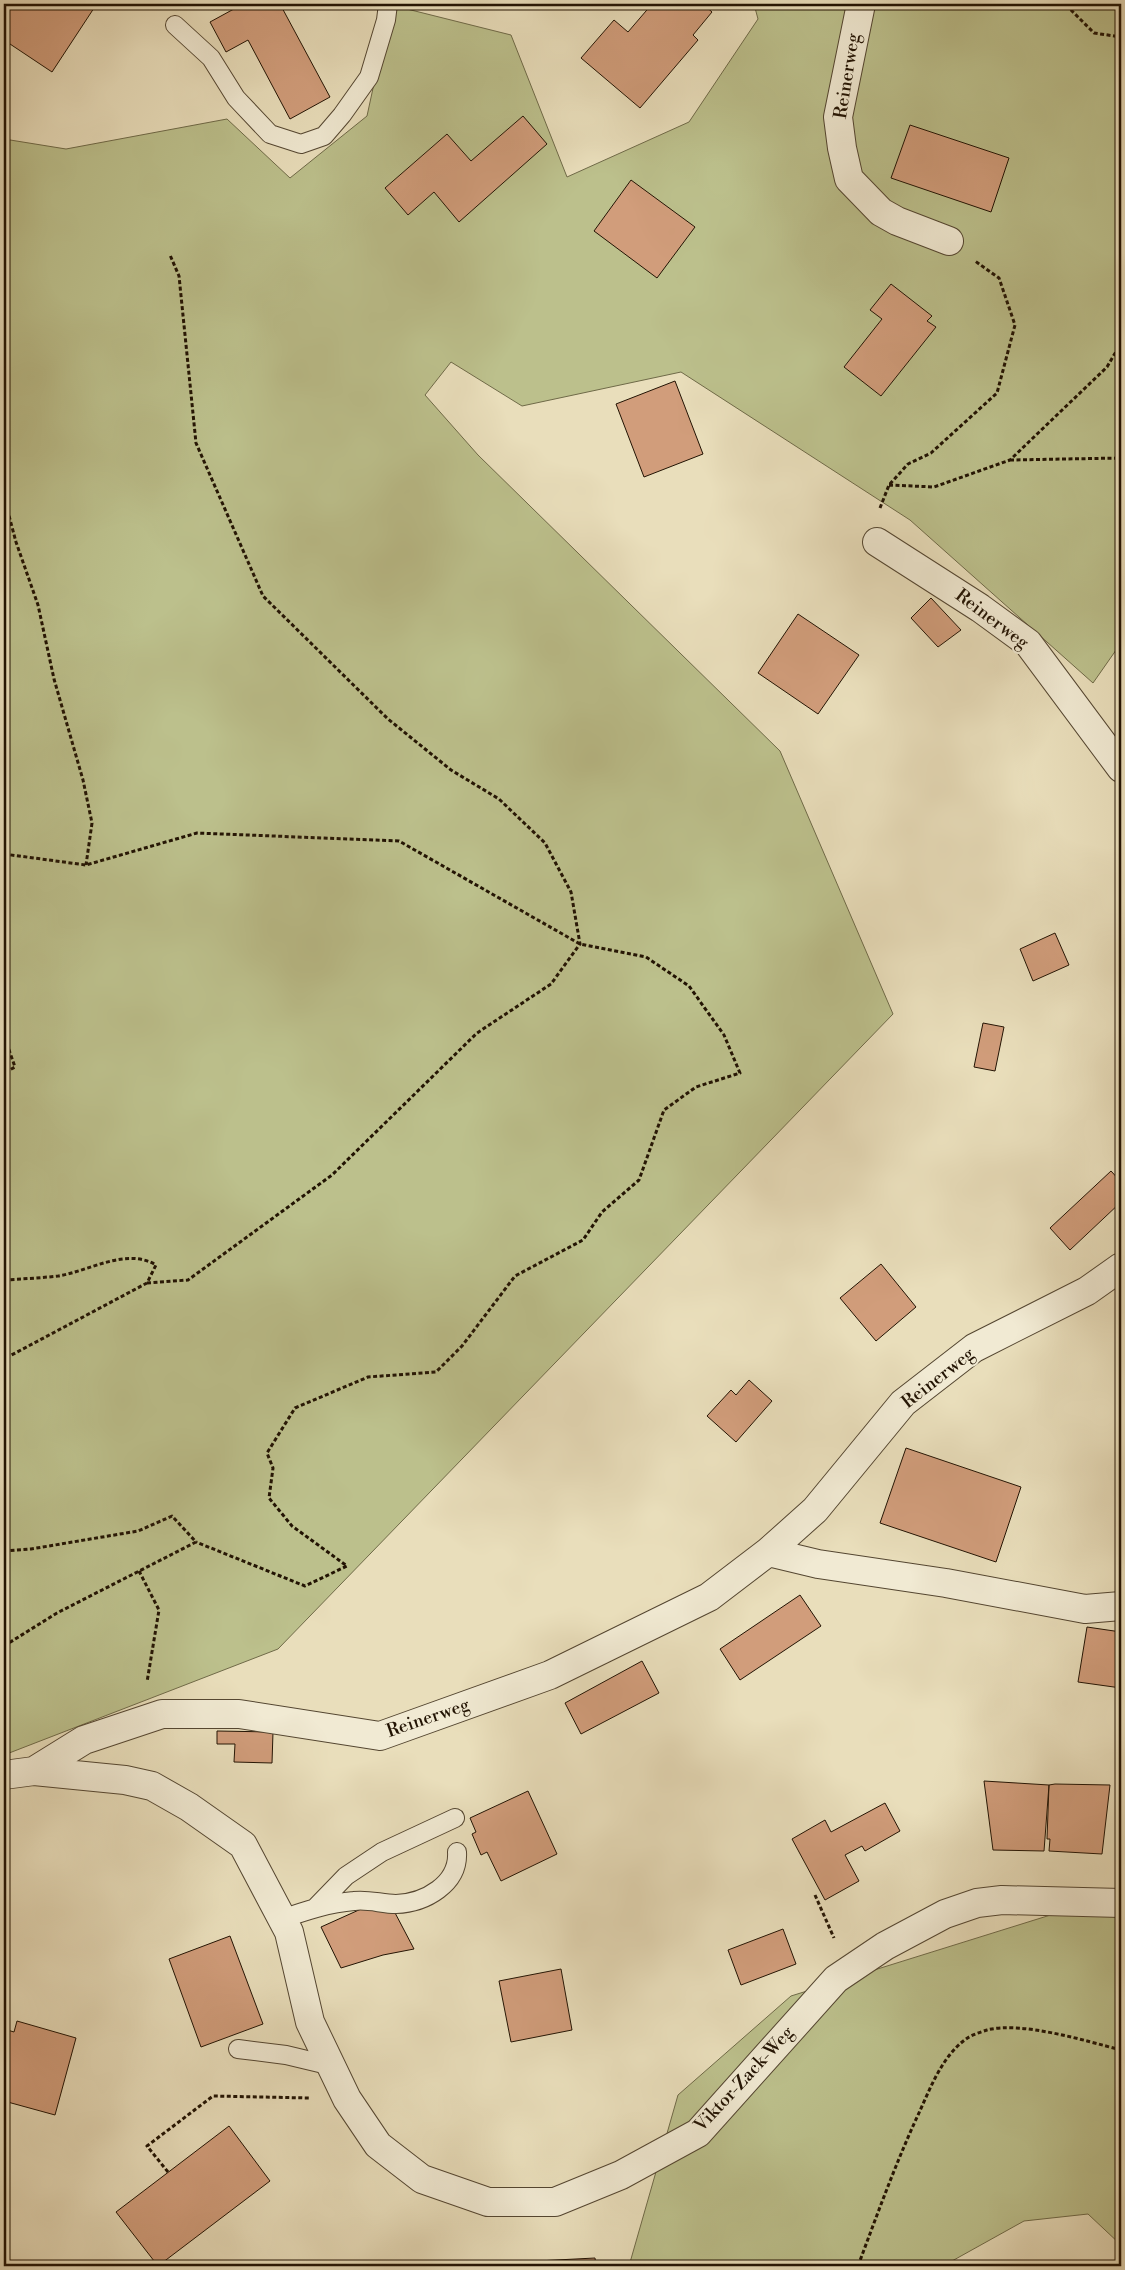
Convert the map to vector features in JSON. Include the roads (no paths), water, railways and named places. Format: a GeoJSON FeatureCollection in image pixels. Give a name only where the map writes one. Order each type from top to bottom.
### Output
{"type":"FeatureCollection","features":[{"type":"Feature","properties":{"kind":"street","name":"Reinerweg"},"geometry":{"type":"LineString","coordinates":[[861,4],[838,117],[849,179],[881,212],[897,221],[949,241]]}},
{"type":"Feature","properties":{"kind":"street","name":"Reinerweg"},"geometry":{"type":"LineString","coordinates":[[877,542],[980,608],[1028,643],[1121,768]]}},
{"type":"Feature","properties":{"kind":"street","name":"Reinerweg"},"geometry":{"type":"LineString","coordinates":[[34,1771],[84,1740],[162,1714],[239,1714],[380,1736],[550,1675],[710,1596],[768,1552],[815,1510],[903,1403],[974,1348],[1087,1291],[1121,1267]]}},
{"type":"Feature","properties":{"kind":"street"},"geometry":{"type":"LineString","coordinates":[[768,1552],[818,1564],[946,1583],[1085,1609],[1121,1606]]}},
{"type":"Feature","properties":{"kind":"street","name":"Viktor-Zack-Weg"},"geometry":{"type":"LineString","coordinates":[[4,1775],[34,1771],[125,1780],[152,1786],[188,1807],[243,1845],[289,1932],[310,2022],[347,2099],[378,2145],[422,2179],[488,2202],[555,2202],[622,2175],[698,2133],[836,1979],[885,1946],[945,1914],[977,1904],[1002,1900],[1121,1903]]}},
{"type":"Feature","properties":{"kind":"lane"},"geometry":{"type":"LineString","coordinates":[[175,26],[211,58],[236,98],[270,134],[301,144],[324,136],[342,115],[368,77],[386,20],[388,4]]}},
{"type":"Feature","properties":{"kind":"lane"},"geometry":{"type":"LineString","coordinates":[[315,1908],[346,1876],[382,1852],[455,1818]]}},
{"type":"Feature","properties":{"kind":"lane"},"geometry":{"type":"LineString","coordinates":[[282,1919],[315,1908],[355,1900],[397,1904],[426,1898],[449,1880],[458,1865],[457,1852]]}},
{"type":"Feature","properties":{"kind":"lane"},"geometry":{"type":"LineString","coordinates":[[238,2050],[286,2055],[332,2066]]}}]}
